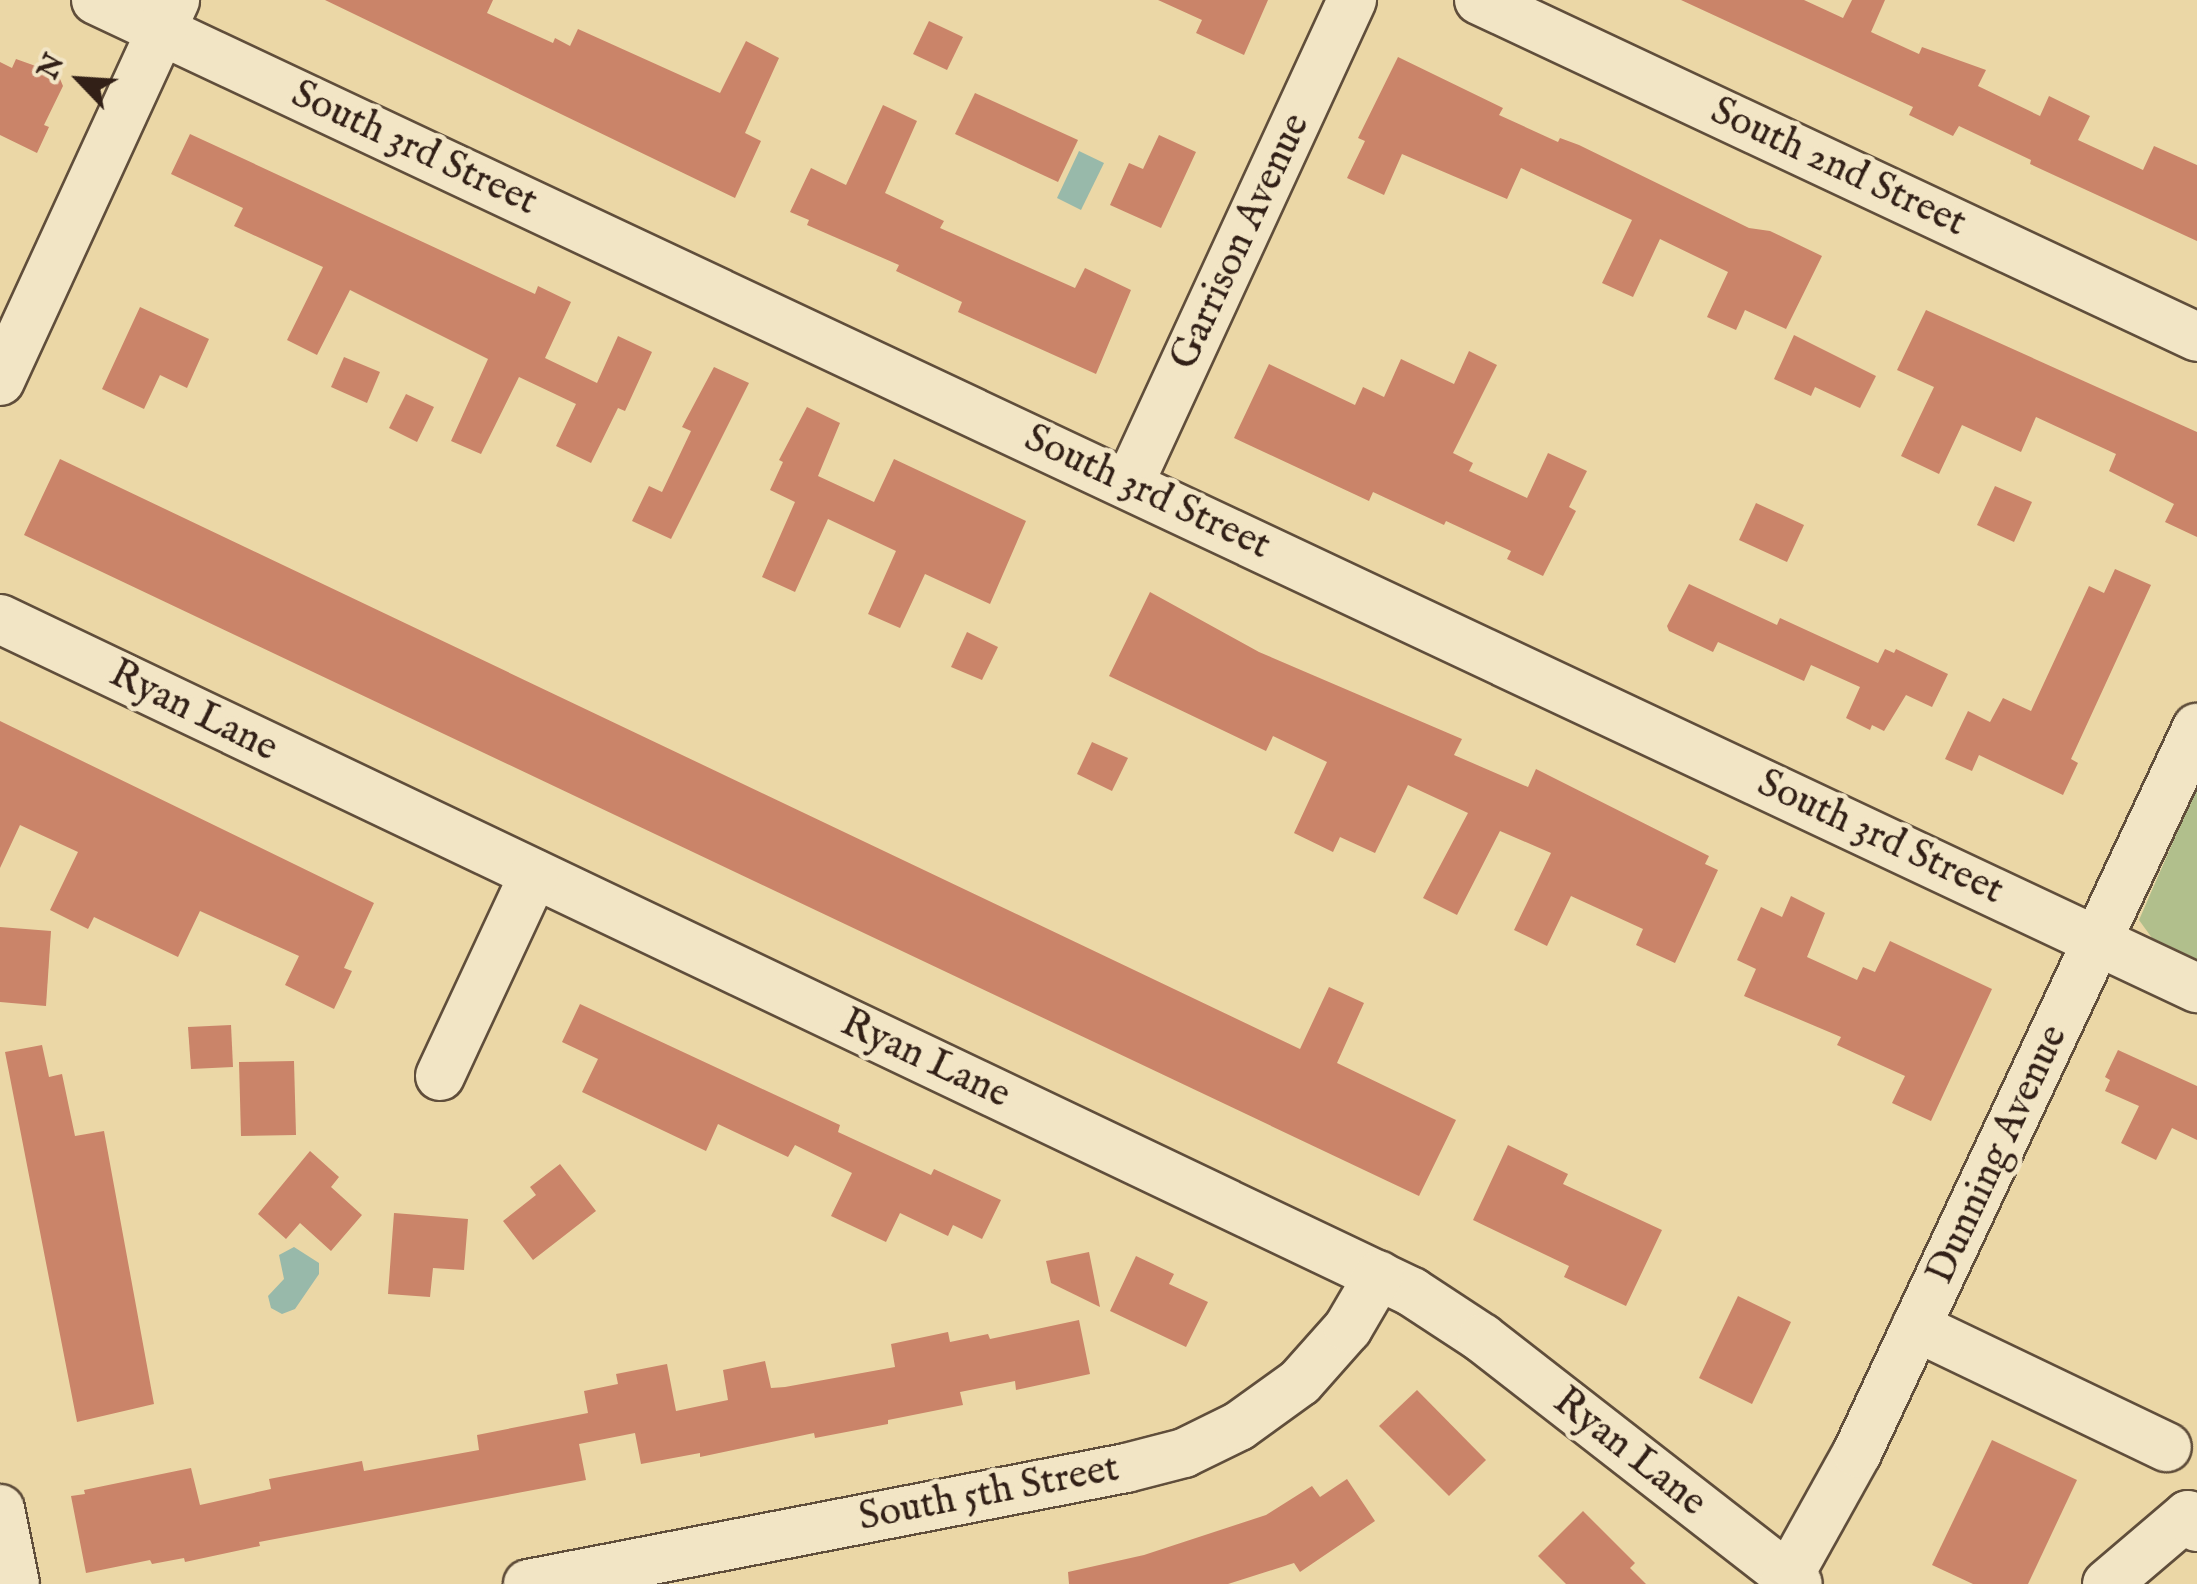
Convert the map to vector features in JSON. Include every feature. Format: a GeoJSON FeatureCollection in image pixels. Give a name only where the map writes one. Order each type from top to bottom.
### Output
{"type":"FeatureCollection","features":[{"type":"Feature","properties":{"kind":"street","name":"South 3rd Street"},"geometry":{"type":"LineString","coordinates":[[96,0],[168,16],[1129,484],[2197,988]]}},
{"type":"Feature","properties":{"kind":"street","name":"Garrison Avenue"},"geometry":{"type":"LineString","coordinates":[[1129,484],[1352,0]]}},
{"type":"Feature","properties":{"kind":"street","name":"South 2nd Street"},"geometry":{"type":"LineString","coordinates":[[1480,0],[2197,337]]}},
{"type":"Feature","properties":{"kind":"street"},"geometry":{"type":"LineString","coordinates":[[0,382],[168,16]]}},
{"type":"Feature","properties":{"kind":"street","name":"Ryan Lane"},"geometry":{"type":"LineString","coordinates":[[0,619],[1430,1302],[1482,1338],[1791,1582]]}},
{"type":"Feature","properties":{"kind":"street","name":"Dunning Avenue"},"geometry":{"type":"LineString","coordinates":[[1791,1582],[1916,1327],[2197,728]]}},
{"type":"Feature","properties":{"kind":"street"},"geometry":{"type":"LineString","coordinates":[[440,1076],[534,874]]}},
{"type":"Feature","properties":{"kind":"street","name":"South 5th Street"},"geometry":{"type":"LineString","coordinates":[[528,1584],[1126,1468],[1184,1452],[1239,1426],[1300,1382],[1348,1328],[1379,1275]]}},
{"type":"Feature","properties":{"kind":"street"},"geometry":{"type":"LineString","coordinates":[[1916,1327],[2166,1447]]}},
{"type":"Feature","properties":{"kind":"street"},"geometry":{"type":"LineString","coordinates":[[0,1509],[15,1584]]}},
{"type":"Feature","properties":{"kind":"street"},"geometry":{"type":"LineString","coordinates":[[2106,1584],[2188,1515],[2197,1526]]}},
{"type":"Feature","properties":{"kind":"green space"},"geometry":{"type":"Polygon","coordinates":[[[2197,787],[2197,959],[2152,938],[2139,920],[2197,787]]]}},
{"type":"Feature","properties":{"kind":"shaded area"},"geometry":{"type":"Polygon","coordinates":[[[1079,151],[1104,163],[1081,210],[1057,198],[1079,151]]]}},
{"type":"Feature","properties":{"kind":"shaded area"},"geometry":{"type":"Polygon","coordinates":[[[294,1247],[319,1263],[319,1274],[295,1309],[282,1314],[271,1308],[268,1296],[284,1279],[279,1255],[294,1247]]]}},
{"type":"Feature","properties":{"kind":"building"},"geometry":{"type":"Polygon","coordinates":[[[325,0],[493,0],[487,13],[553,43],[555,38],[570,46],[578,29],[720,93],[746,41],[779,58],[745,133],[761,141],[735,198],[325,0]]]}},
{"type":"Feature","properties":{"kind":"building"},"geometry":{"type":"Polygon","coordinates":[[[1158,0],[1268,0],[1244,55],[1196,33],[1202,20],[1158,0]]]}},
{"type":"Feature","properties":{"kind":"building"},"geometry":{"type":"Polygon","coordinates":[[[1681,0],[1804,0],[1843,18],[1852,0],[1885,0],[1871,32],[1919,54],[1922,47],[1986,70],[1978,86],[2040,116],[2049,96],[2090,116],[2078,140],[2143,170],[2154,146],[2197,165],[2197,241],[2030,164],[2031,160],[1959,126],[1953,136],[1909,115],[1913,107],[1681,0]]]}},
{"type":"Feature","properties":{"kind":"building"},"geometry":{"type":"Polygon","coordinates":[[[929,21],[963,37],[947,70],[913,54],[929,21]]]}},
{"type":"Feature","properties":{"kind":"building"},"geometry":{"type":"Polygon","coordinates":[[[1398,57],[1503,108],[1499,115],[1558,142],[1560,138],[1579,145],[1749,228],[1770,231],[1822,256],[1786,329],[1745,310],[1736,330],[1707,317],[1728,272],[1660,239],[1633,297],[1602,283],[1632,220],[1521,168],[1507,199],[1402,154],[1384,195],[1347,178],[1365,141],[1358,138],[1398,57]]]}},
{"type":"Feature","properties":{"kind":"building"},"geometry":{"type":"Polygon","coordinates":[[[16,59],[58,74],[63,86],[44,125],[49,127],[37,153],[0,135],[0,62],[12,68],[16,59]]]}},
{"type":"Feature","properties":{"kind":"building"},"geometry":{"type":"Polygon","coordinates":[[[975,93],[1078,140],[1058,182],[955,134],[975,93]]]}},
{"type":"Feature","properties":{"kind":"building"},"geometry":{"type":"Polygon","coordinates":[[[883,105],[917,121],[885,193],[944,221],[940,228],[1075,288],[1085,268],[1131,290],[1096,374],[958,312],[962,302],[896,271],[899,265],[807,225],[809,220],[790,212],[811,168],[846,185],[883,105]]]}},
{"type":"Feature","properties":{"kind":"building"},"geometry":{"type":"Polygon","coordinates":[[[190,134],[535,294],[538,286],[571,302],[545,358],[597,383],[618,336],[652,352],[625,411],[618,408],[591,463],[556,446],[576,404],[519,377],[481,454],[451,441],[488,359],[350,290],[317,355],[287,340],[323,267],[234,226],[243,208],[171,174],[190,134]]]}},
{"type":"Feature","properties":{"kind":"building"},"geometry":{"type":"Polygon","coordinates":[[[1159,135],[1196,152],[1161,228],[1110,205],[1129,163],[1143,169],[1159,135]]]}},
{"type":"Feature","properties":{"kind":"building"},"geometry":{"type":"Polygon","coordinates":[[[140,307],[209,339],[187,388],[160,375],[144,409],[102,389],[140,307]]]}},
{"type":"Feature","properties":{"kind":"building"},"geometry":{"type":"Polygon","coordinates":[[[1926,310],[2197,432],[2197,537],[2165,522],[2174,504],[2109,471],[2116,454],[2036,417],[2021,452],[1962,425],[1939,474],[1901,456],[1934,387],[1897,370],[1926,310]]]}},
{"type":"Feature","properties":{"kind":"building"},"geometry":{"type":"Polygon","coordinates":[[[1794,335],[1876,376],[1860,408],[1815,387],[1811,396],[1774,379],[1794,335]]]}},
{"type":"Feature","properties":{"kind":"building"},"geometry":{"type":"Polygon","coordinates":[[[1469,351],[1497,365],[1453,453],[1473,463],[1469,471],[1527,498],[1548,453],[1587,471],[1569,507],[1576,511],[1543,576],[1507,559],[1511,551],[1446,521],[1444,525],[1373,492],[1369,501],[1234,438],[1269,364],[1355,405],[1363,387],[1384,397],[1401,359],[1454,384],[1469,351]]]}},
{"type":"Feature","properties":{"kind":"building"},"geometry":{"type":"Polygon","coordinates":[[[344,357],[380,372],[367,403],[331,387],[344,357]]]}},
{"type":"Feature","properties":{"kind":"building"},"geometry":{"type":"Polygon","coordinates":[[[714,367],[749,383],[671,539],[632,521],[649,486],[662,492],[691,431],[682,427],[714,367]]]}},
{"type":"Feature","properties":{"kind":"building"},"geometry":{"type":"Polygon","coordinates":[[[406,394],[434,407],[417,442],[389,428],[406,394]]]}},
{"type":"Feature","properties":{"kind":"building"},"geometry":{"type":"Polygon","coordinates":[[[807,407],[840,423],[818,476],[874,502],[894,459],[1026,521],[990,604],[925,574],[900,628],[868,614],[896,551],[828,519],[795,592],[762,577],[795,502],[770,490],[783,462],[779,460],[807,407]]]}},
{"type":"Feature","properties":{"kind":"building"},"geometry":{"type":"Polygon","coordinates":[[[60,459],[1300,1049],[1329,987],[1364,1003],[1337,1063],[1456,1120],[1419,1196],[24,535],[60,459]]]}},
{"type":"Feature","properties":{"kind":"building"},"geometry":{"type":"Polygon","coordinates":[[[1995,486],[2032,502],[2014,542],[1977,525],[1995,486]]]}},
{"type":"Feature","properties":{"kind":"building"},"geometry":{"type":"Polygon","coordinates":[[[1756,503],[1804,525],[1787,562],[1739,540],[1756,503]]]}},
{"type":"Feature","properties":{"kind":"building"},"geometry":{"type":"Polygon","coordinates":[[[2115,569],[2151,585],[2071,759],[2078,763],[2063,795],[1979,755],[1972,771],[1945,759],[1968,711],[1990,722],[2003,698],[2031,711],[2089,586],[2104,593],[2115,569]]]}},
{"type":"Feature","properties":{"kind":"building"},"geometry":{"type":"Polygon","coordinates":[[[1689,584],[1777,625],[1780,618],[1878,663],[1885,649],[1894,653],[1896,649],[1948,674],[1932,707],[1906,695],[1884,731],[1872,725],[1870,730],[1846,718],[1860,687],[1811,665],[1804,681],[1718,642],[1713,652],[1669,631],[1667,626],[1689,584]]]}},
{"type":"Feature","properties":{"kind":"building"},"geometry":{"type":"Polygon","coordinates":[[[1150,592],[1259,652],[1462,739],[1454,755],[1528,787],[1536,769],[1709,856],[1705,864],[1718,870],[1675,963],[1636,945],[1643,929],[1571,896],[1547,946],[1514,930],[1551,853],[1500,831],[1457,915],[1423,898],[1468,813],[1408,785],[1375,853],[1340,837],[1333,852],[1294,833],[1327,762],[1273,736],[1266,751],[1109,676],[1150,592]]]}},
{"type":"Feature","properties":{"kind":"building"},"geometry":{"type":"Polygon","coordinates":[[[967,632],[998,647],[982,680],[951,667],[967,632]]]}},
{"type":"Feature","properties":{"kind":"building"},"geometry":{"type":"Polygon","coordinates":[[[0,721],[374,903],[344,968],[352,971],[334,1009],[285,985],[299,956],[200,911],[178,957],[94,917],[88,929],[50,910],[78,852],[20,825],[0,868],[0,721]]]}},
{"type":"Feature","properties":{"kind":"building"},"geometry":{"type":"Polygon","coordinates":[[[1092,742],[1128,758],[1112,791],[1077,774],[1092,742]]]}},
{"type":"Feature","properties":{"kind":"building"},"geometry":{"type":"Polygon","coordinates":[[[1791,896],[1825,913],[1807,957],[1857,980],[1863,967],[1875,972],[1890,941],[1992,989],[1931,1121],[1892,1103],[1905,1076],[1837,1045],[1841,1037],[1744,996],[1756,969],[1737,960],[1761,907],[1782,917],[1791,896]]]}},
{"type":"Feature","properties":{"kind":"building"},"geometry":{"type":"Polygon","coordinates":[[[0,927],[51,931],[46,1006],[0,1002],[0,927]]]}},
{"type":"Feature","properties":{"kind":"building"},"geometry":{"type":"Polygon","coordinates":[[[580,1004],[840,1125],[838,1132],[931,1175],[934,1169],[1001,1200],[982,1239],[953,1225],[948,1236],[900,1213],[886,1242],[831,1216],[852,1173],[795,1145],[788,1157],[718,1124],[706,1151],[582,1092],[598,1059],[562,1042],[580,1004]]]}},
{"type":"Feature","properties":{"kind":"building"},"geometry":{"type":"Polygon","coordinates":[[[231,1025],[233,1067],[191,1069],[188,1027],[231,1025]]]}},
{"type":"Feature","properties":{"kind":"building"},"geometry":{"type":"Polygon","coordinates":[[[42,1045],[49,1077],[62,1074],[75,1136],[104,1131],[154,1404],[77,1422],[5,1052],[42,1045]]]}},
{"type":"Feature","properties":{"kind":"building"},"geometry":{"type":"Polygon","coordinates":[[[2118,1050],[2197,1086],[2197,1140],[2172,1128],[2156,1160],[2121,1143],[2139,1106],[2105,1091],[2110,1080],[2105,1077],[2118,1050]]]}},
{"type":"Feature","properties":{"kind":"building"},"geometry":{"type":"Polygon","coordinates":[[[294,1061],[296,1135],[241,1136],[239,1062],[294,1061]]]}},
{"type":"Feature","properties":{"kind":"building"},"geometry":{"type":"Polygon","coordinates":[[[1508,1145],[1568,1174],[1563,1184],[1662,1230],[1626,1306],[1564,1277],[1569,1266],[1473,1220],[1508,1145]]]}},
{"type":"Feature","properties":{"kind":"building"},"geometry":{"type":"Polygon","coordinates":[[[310,1151],[339,1177],[331,1187],[362,1215],[331,1251],[300,1223],[286,1239],[258,1214],[310,1151]]]}},
{"type":"Feature","properties":{"kind":"building"},"geometry":{"type":"Polygon","coordinates":[[[560,1164],[596,1211],[533,1260],[503,1221],[536,1195],[530,1187],[560,1164]]]}},
{"type":"Feature","properties":{"kind":"building"},"geometry":{"type":"Polygon","coordinates":[[[394,1213],[468,1219],[464,1270],[433,1268],[430,1297],[388,1294],[394,1213]]]}},
{"type":"Feature","properties":{"kind":"building"},"geometry":{"type":"Polygon","coordinates":[[[1089,1252],[1100,1307],[1051,1283],[1046,1261],[1089,1252]]]}},
{"type":"Feature","properties":{"kind":"building"},"geometry":{"type":"Polygon","coordinates":[[[1136,1256],[1174,1274],[1169,1284],[1208,1302],[1186,1347],[1110,1311],[1136,1256]]]}},
{"type":"Feature","properties":{"kind":"building"},"geometry":{"type":"Polygon","coordinates":[[[1738,1296],[1791,1322],[1752,1404],[1699,1378],[1738,1296]]]}},
{"type":"Feature","properties":{"kind":"building"},"geometry":{"type":"Polygon","coordinates":[[[1079,1320],[1090,1374],[1016,1390],[1015,1381],[960,1392],[963,1405],[888,1420],[888,1424],[815,1438],[814,1433],[700,1457],[700,1453],[641,1464],[635,1433],[579,1444],[586,1480],[259,1542],[260,1546],[185,1562],[184,1558],[152,1564],[150,1560],[86,1573],[71,1496],[85,1494],[84,1490],[191,1468],[200,1505],[271,1489],[269,1479],[362,1461],[364,1471],[479,1450],[477,1435],[588,1413],[584,1391],[618,1384],[616,1374],[667,1364],[676,1411],[728,1400],[723,1370],[765,1361],[771,1388],[785,1387],[895,1367],[891,1344],[948,1332],[950,1342],[988,1334],[990,1339],[1079,1320]]]}},
{"type":"Feature","properties":{"kind":"building"},"geometry":{"type":"Polygon","coordinates":[[[1417,1390],[1486,1460],[1449,1496],[1379,1426],[1417,1390]]]}},
{"type":"Feature","properties":{"kind":"building"},"geometry":{"type":"Polygon","coordinates":[[[1992,1440],[2077,1480],[2028,1584],[1973,1584],[1932,1565],[1992,1440]]]}},
{"type":"Feature","properties":{"kind":"building"},"geometry":{"type":"Polygon","coordinates":[[[1347,1479],[1375,1521],[1300,1572],[1294,1563],[1228,1584],[1069,1584],[1068,1572],[1144,1555],[1266,1515],[1312,1486],[1320,1497],[1347,1479]]]}},
{"type":"Feature","properties":{"kind":"building"},"geometry":{"type":"Polygon","coordinates":[[[1583,1511],[1635,1563],[1630,1568],[1646,1584],[1566,1584],[1538,1556],[1583,1511]]]}}]}
